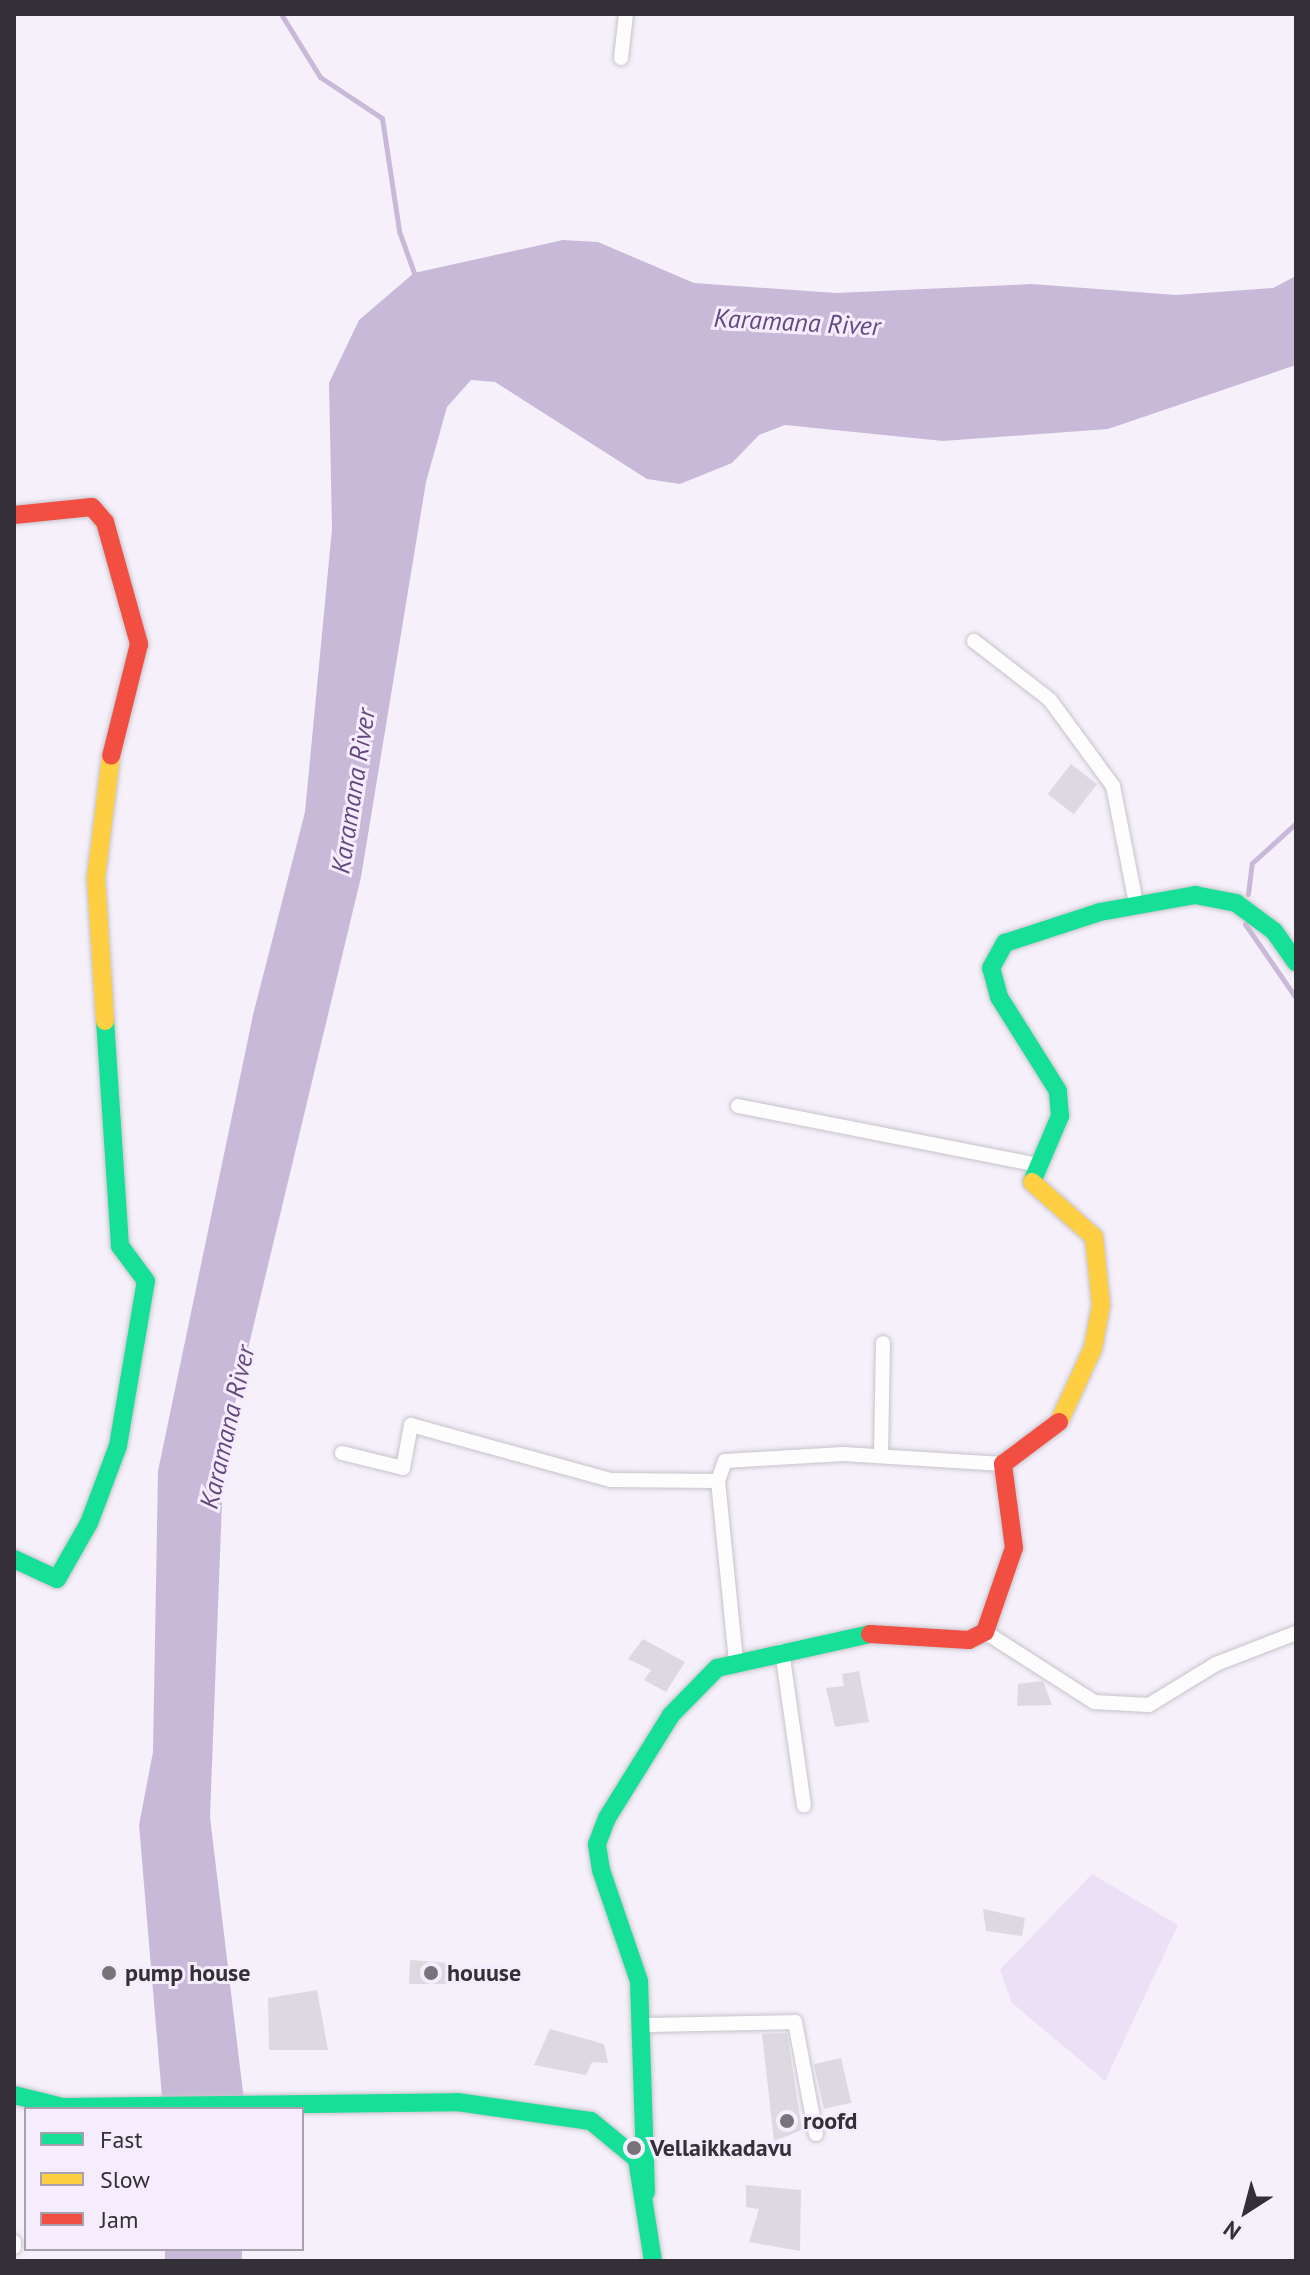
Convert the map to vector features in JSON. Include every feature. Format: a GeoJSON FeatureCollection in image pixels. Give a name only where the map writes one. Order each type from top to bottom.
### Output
{"type":"FeatureCollection","features":[{"type":"Feature","properties":{"kind":"street"},"geometry":{"type":"LineString","coordinates":[[621,58],[626,14]]}},
{"type":"Feature","properties":{"kind":"street"},"geometry":{"type":"LineString","coordinates":[[14,515],[92,507],[105,522],[139,644],[114,736],[96,878],[120,1246],[146,1281],[118,1446],[89,1523],[57,1579],[14,1559]]}},
{"type":"Feature","properties":{"kind":"street"},"geometry":{"type":"LineString","coordinates":[[974,641],[1050,700],[1113,786],[1136,903]]}},
{"type":"Feature","properties":{"kind":"street"},"geometry":{"type":"LineString","coordinates":[[736,1661],[718,1481],[725,1461],[881,1456],[1003,1464],[1066,1416],[1101,1305],[1094,1237],[1030,1187],[1035,1164],[1060,1116],[1058,1091],[999,997],[991,968],[1005,943],[1136,903],[1195,895],[1236,903],[1274,931],[1296,962]]}},
{"type":"Feature","properties":{"kind":"street"},"geometry":{"type":"LineString","coordinates":[[738,1106],[1035,1164]]}},
{"type":"Feature","properties":{"kind":"street"},"geometry":{"type":"LineString","coordinates":[[881,1456],[883,1343]]}},
{"type":"Feature","properties":{"kind":"street"},"geometry":{"type":"LineString","coordinates":[[342,1453],[403,1468],[411,1425],[611,1480],[718,1481]]}},
{"type":"Feature","properties":{"kind":"street"},"geometry":{"type":"LineString","coordinates":[[653,2261],[637,2079],[642,2025],[639,1981],[597,1844],[671,1715],[717,1668],[782,1651],[881,1633],[969,1640],[985,1632],[1014,1548],[1003,1464]]}},
{"type":"Feature","properties":{"kind":"street"},"geometry":{"type":"LineString","coordinates":[[985,1632],[1094,1702],[1149,1705],[1216,1664],[1296,1633]]}},
{"type":"Feature","properties":{"kind":"street"},"geometry":{"type":"LineString","coordinates":[[782,1651],[804,1805]]}},
{"type":"Feature","properties":{"kind":"street"},"geometry":{"type":"LineString","coordinates":[[642,2025],[795,2022],[816,2134]]}},
{"type":"Feature","properties":{"kind":"street"},"geometry":{"type":"LineString","coordinates":[[14,2095],[63,2107],[457,2102],[591,2121],[637,2159],[646,2192]]}},
{"type":"Feature","properties":{"kind":"shaded area"},"geometry":{"type":"Polygon","coordinates":[[[1092,1874],[1178,1925],[1105,2081],[1012,2003],[1000,1970],[1092,1874]]]}},
{"type":"Feature","properties":{"kind":"water","name":"Karamana River"},"geometry":{"type":"Polygon","coordinates":[[[563,240],[598,242],[694,283],[836,293],[1032,284],[1176,295],[1273,288],[1296,276],[1296,365],[1108,429],[943,441],[785,425],[759,435],[732,463],[680,484],[647,479],[495,382],[471,380],[447,407],[426,482],[361,877],[224,1449],[210,1817],[245,2107],[163,2107],[139,1825],[153,1752],[158,1471],[253,1015],[305,812],[332,529],[329,383],[359,320],[414,273],[563,240]]]}},
{"type":"Feature","properties":{"kind":"water"},"geometry":{"type":"Polygon","coordinates":[[[165,2251],[242,2251],[242,2261],[165,2261],[165,2251]]]}},
{"type":"Feature","properties":{"kind":"building"},"geometry":{"type":"Polygon","coordinates":[[[1071,764],[1097,784],[1074,814],[1048,794],[1071,764]]]}},
{"type":"Feature","properties":{"kind":"building"},"geometry":{"type":"Polygon","coordinates":[[[643,1639],[685,1662],[666,1692],[644,1680],[651,1670],[628,1659],[643,1639]]]}},
{"type":"Feature","properties":{"kind":"building"},"geometry":{"type":"Polygon","coordinates":[[[859,1671],[869,1722],[835,1727],[826,1688],[844,1686],[842,1674],[859,1671]]]}},
{"type":"Feature","properties":{"kind":"building"},"geometry":{"type":"Polygon","coordinates":[[[1043,1681],[1052,1705],[1017,1706],[1018,1684],[1043,1681]]]}},
{"type":"Feature","properties":{"kind":"building"},"geometry":{"type":"Polygon","coordinates":[[[983,1909],[1025,1918],[1022,1936],[986,1931],[983,1909]]]}},
{"type":"Feature","properties":{"kind":"building","name":"houuse"},"geometry":{"type":"Polygon","coordinates":[[[410,1960],[451,1963],[453,1984],[409,1984],[410,1960]]]}},
{"type":"Feature","properties":{"kind":"building"},"geometry":{"type":"Polygon","coordinates":[[[317,1990],[328,2050],[269,2050],[268,1998],[317,1990]]]}},
{"type":"Feature","properties":{"kind":"building"},"geometry":{"type":"Polygon","coordinates":[[[550,2029],[604,2044],[608,2063],[592,2062],[586,2075],[534,2065],[550,2029]]]}},
{"type":"Feature","properties":{"kind":"building"},"geometry":{"type":"Polygon","coordinates":[[[787,2033],[802,2130],[774,2141],[762,2034],[787,2033]]]}},
{"type":"Feature","properties":{"kind":"building"},"geometry":{"type":"Polygon","coordinates":[[[841,2058],[851,2103],[824,2109],[814,2064],[841,2058]]]}},
{"type":"Feature","properties":{"kind":"building"},"geometry":{"type":"Polygon","coordinates":[[[746,2185],[801,2190],[800,2251],[749,2242],[759,2209],[746,2207],[746,2185]]]}},
{"type":"Feature","properties":{"kind":"waterway"},"geometry":{"type":"LineString","coordinates":[[281,14],[320,77],[382,118],[399,231],[414,273]]}},
{"type":"Feature","properties":{"kind":"waterway"},"geometry":{"type":"LineString","coordinates":[[1248,894],[1252,863],[1296,823]]}},
{"type":"Feature","properties":{"kind":"waterway"},"geometry":{"type":"LineString","coordinates":[[1245,924],[1296,998]]}},
{"type":"Feature","properties":{"kind":"traffic: fast"},"geometry":{"type":"LineString","coordinates":[[1032,1182],[1060,1116],[1058,1091],[999,997],[991,968],[1005,943],[1100,912],[1195,895],[1236,903],[1274,931],[1296,962]]}},
{"type":"Feature","properties":{"kind":"traffic: fast"},"geometry":{"type":"LineString","coordinates":[[14,1559],[57,1579],[89,1523],[118,1446],[146,1281],[120,1246],[105,1021]]}},
{"type":"Feature","properties":{"kind":"traffic: fast"},"geometry":{"type":"LineString","coordinates":[[646,2192],[639,1981],[601,1870],[597,1844],[607,1818],[671,1715],[717,1668],[870,1634]]}},
{"type":"Feature","properties":{"kind":"traffic: fast"},"geometry":{"type":"LineString","coordinates":[[14,2095],[63,2107],[457,2102],[591,2121],[637,2159],[653,2261]]}},
{"type":"Feature","properties":{"kind":"traffic: slow"},"geometry":{"type":"LineString","coordinates":[[105,1021],[96,878],[111,756]]}},
{"type":"Feature","properties":{"kind":"traffic: slow"},"geometry":{"type":"LineString","coordinates":[[1032,1182],[1094,1237],[1101,1305],[1093,1348],[1059,1422]]}},
{"type":"Feature","properties":{"kind":"traffic: jam"},"geometry":{"type":"LineString","coordinates":[[14,515],[92,507],[105,522],[139,644],[111,756]]}},
{"type":"Feature","properties":{"kind":"traffic: jam"},"geometry":{"type":"LineString","coordinates":[[870,1634],[969,1640],[985,1632],[1014,1548],[1003,1464],[1059,1422]]}},
{"type":"Feature","properties":{"kind":"place","name":"pump house"},"geometry":{"type":"Point","coordinates":[109,1973]}},
{"type":"Feature","properties":{"kind":"place","name":"houuse"},"geometry":{"type":"Point","coordinates":[431,1973]}},
{"type":"Feature","properties":{"kind":"place","name":"roofd"},"geometry":{"type":"Point","coordinates":[787,2121]}},
{"type":"Feature","properties":{"kind":"place","name":"Vellaikkadavu"},"geometry":{"type":"Point","coordinates":[634,2148]}}]}
